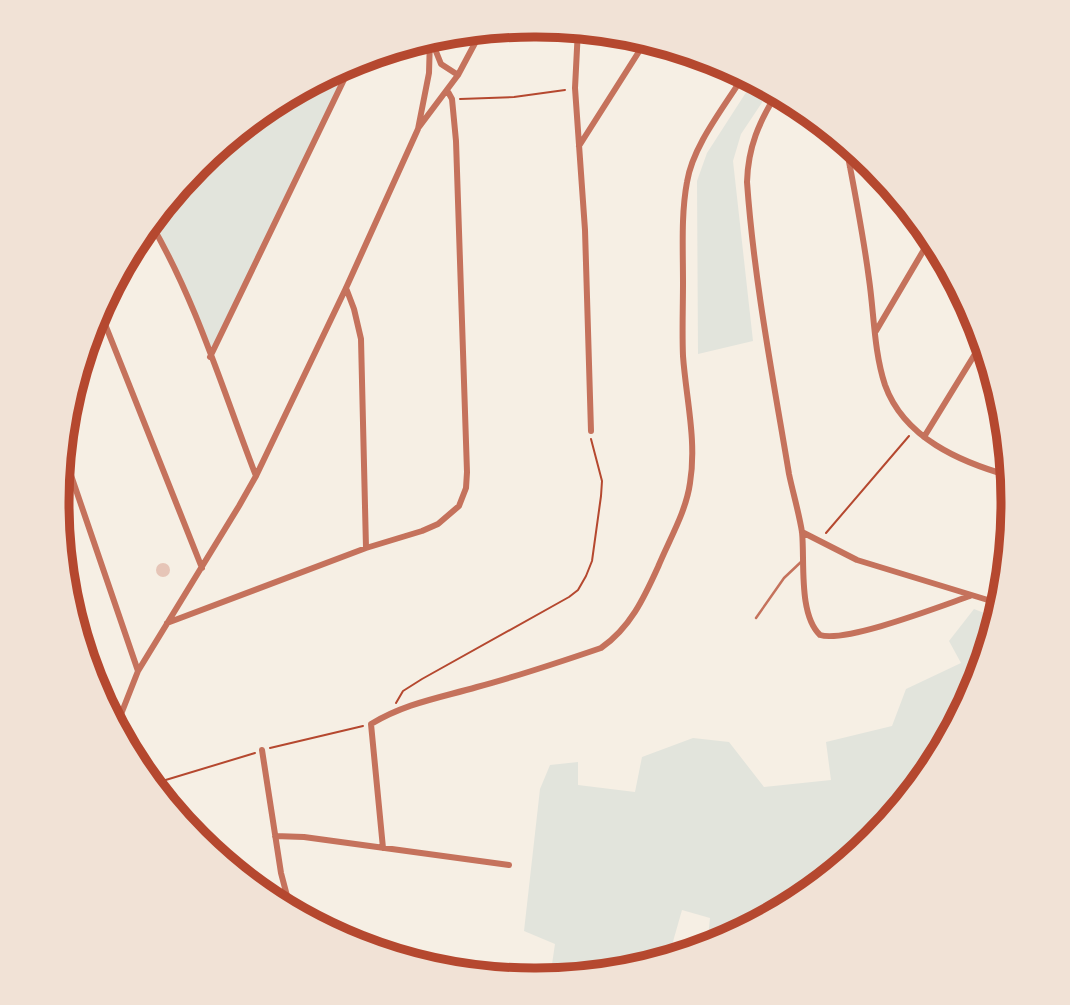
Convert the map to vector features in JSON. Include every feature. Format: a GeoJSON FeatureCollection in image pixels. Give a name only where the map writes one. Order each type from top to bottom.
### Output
{"type":"FeatureCollection","features":[{"type":"Feature","properties":{"kind":"street"},"geometry":{"type":"LineString","coordinates":[[577,39],[575,88],[585,230],[591,430]]}},
{"type":"Feature","properties":{"kind":"street"},"geometry":{"type":"LineString","coordinates":[[121,715],[138,671],[256,476],[418,129],[458,75],[476,41]]}},
{"type":"Feature","properties":{"kind":"street"},"geometry":{"type":"LineString","coordinates":[[435,48],[441,64],[458,75]]}},
{"type":"Feature","properties":{"kind":"street"},"geometry":{"type":"LineString","coordinates":[[418,129],[429,73],[430,49]]}},
{"type":"Feature","properties":{"kind":"street"},"geometry":{"type":"LineString","coordinates":[[578,148],[640,49]]}},
{"type":"Feature","properties":{"kind":"street"},"geometry":{"type":"LineString","coordinates":[[211,357],[345,78]]}},
{"type":"Feature","properties":{"kind":"street"},"geometry":{"type":"LineString","coordinates":[[383,848],[370,724],[419,701],[478,687],[601,648],[614,639],[641,603],[676,526],[690,486],[692,468],[690,415],[683,355],[683,242],[687,182],[697,152],[739,84]]}},
{"type":"Feature","properties":{"kind":"street"},"geometry":{"type":"LineString","coordinates":[[167,622],[366,548],[422,531],[438,524],[458,506],[466,488],[466,410],[456,141],[452,99],[447,90]]}},
{"type":"Feature","properties":{"kind":"street"},"geometry":{"type":"LineString","coordinates":[[772,102],[754,135],[747,183],[780,418],[802,532],[803,580],[812,624],[818,634],[825,637],[873,627],[970,596]]}},
{"type":"Feature","properties":{"kind":"street"},"geometry":{"type":"LineString","coordinates":[[848,158],[885,384],[894,406],[925,437],[961,459],[1000,473]]}},
{"type":"Feature","properties":{"kind":"street"},"geometry":{"type":"LineString","coordinates":[[850,167],[853,162]]}},
{"type":"Feature","properties":{"kind":"street"},"geometry":{"type":"LineString","coordinates":[[156,232],[187,296],[256,476]]}},
{"type":"Feature","properties":{"kind":"street"},"geometry":{"type":"LineString","coordinates":[[876,331],[925,248]]}},
{"type":"Feature","properties":{"kind":"street"},"geometry":{"type":"LineString","coordinates":[[346,288],[361,340],[366,548]]}},
{"type":"Feature","properties":{"kind":"street"},"geometry":{"type":"LineString","coordinates":[[105,324],[202,568]]}},
{"type":"Feature","properties":{"kind":"street"},"geometry":{"type":"LineString","coordinates":[[925,437],[976,353]]}},
{"type":"Feature","properties":{"kind":"street"},"geometry":{"type":"LineString","coordinates":[[70,472],[138,671]]}},
{"type":"Feature","properties":{"kind":"street"},"geometry":{"type":"LineString","coordinates":[[802,532],[857,560],[990,601]]}},
{"type":"Feature","properties":{"kind":"street"},"geometry":{"type":"LineString","coordinates":[[262,750],[281,873],[287,897]]}},
{"type":"Feature","properties":{"kind":"street"},"geometry":{"type":"LineString","coordinates":[[275,836],[304,837],[509,865]]}},
{"type":"Feature","properties":{"kind":"lane"},"geometry":{"type":"LineString","coordinates":[[756,618],[784,578],[802,561]]}},
{"type":"Feature","properties":{"kind":"path"},"geometry":{"type":"LineString","coordinates":[[452,99],[514,97],[575,88]]}},
{"type":"Feature","properties":{"kind":"path"},"geometry":{"type":"LineString","coordinates":[[819,542],[915,429]]}},
{"type":"Feature","properties":{"kind":"path"},"geometry":{"type":"LineString","coordinates":[[391,712],[403,691],[422,678],[578,590],[592,561],[601,496],[601,481],[591,443],[591,430]]}},
{"type":"Feature","properties":{"kind":"shaded area"},"geometry":{"type":"Polygon","coordinates":[[[345,78],[210,357],[190,303],[155,234],[165,219],[206,173],[251,133],[302,99],[345,78]]]}},
{"type":"Feature","properties":{"kind":"shaded area"},"geometry":{"type":"Polygon","coordinates":[[[748,89],[765,98],[741,134],[733,161],[753,341],[698,354],[697,181],[707,153],[748,89]]]}},
{"type":"Feature","properties":{"kind":"shaded area"},"geometry":{"type":"Polygon","coordinates":[[[974,609],[987,614],[976,652],[953,708],[905,786],[842,853],[794,890],[768,906],[708,935],[710,918],[682,910],[671,948],[596,964],[552,967],[555,944],[524,931],[540,789],[550,765],[578,762],[578,785],[635,792],[642,757],[693,738],[729,742],[764,787],[831,780],[826,742],[892,726],[906,689],[961,663],[949,641],[974,609]]]}},
{"type":"Feature","properties":{"kind":"building"},"geometry":{"type":"Polygon","coordinates":[[[160,563],[166,563],[170,570],[166,577],[160,577],[156,573],[156,567],[160,563]]]}}]}
